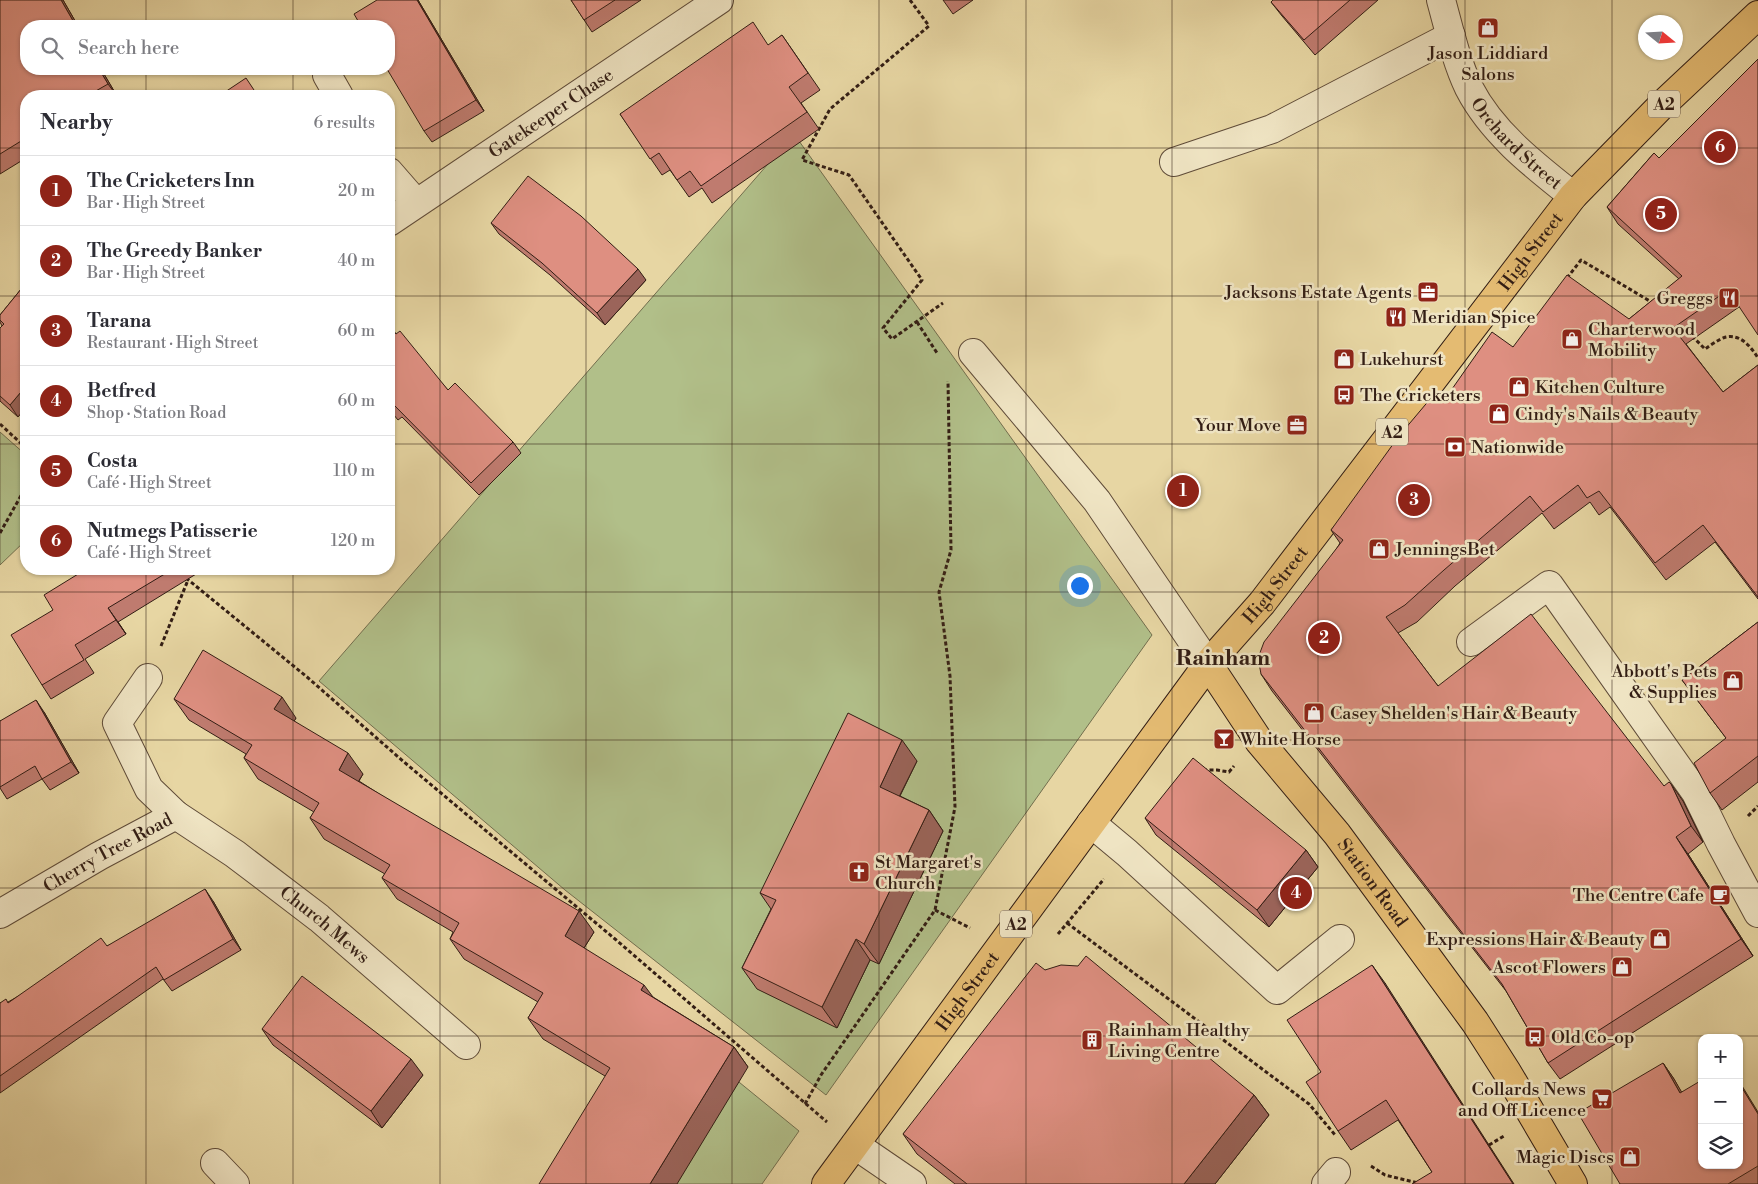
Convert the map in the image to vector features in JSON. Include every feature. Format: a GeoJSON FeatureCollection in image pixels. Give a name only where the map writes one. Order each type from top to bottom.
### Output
{"type":"FeatureCollection","features":[{"type":"Feature","properties":{"kind":"main road","name":"High Street"},"geometry":{"type":"LineString","coordinates":[[826,1184],[1208,664],[1267,596],[1573,196],[1661,106],[1758,15]]}},
{"type":"Feature","properties":{"kind":"main road","name":"Station Road"},"geometry":{"type":"LineString","coordinates":[[1208,664],[1259,741],[1337,834],[1475,1022],[1573,1184]]}},
{"type":"Feature","properties":{"kind":"street","name":"Orchard Street"},"geometry":{"type":"LineString","coordinates":[[1441,0],[1470,88],[1486,114],[1534,165],[1573,196]]}},
{"type":"Feature","properties":{"kind":"street","name":"Gatekeeper Chase"},"geometry":{"type":"LineString","coordinates":[[395,218],[714,1]]}},
{"type":"Feature","properties":{"kind":"street"},"geometry":{"type":"LineString","coordinates":[[1174,162],[1272,129],[1452,36]]}},
{"type":"Feature","properties":{"kind":"street"},"geometry":{"type":"LineString","coordinates":[[395,179],[416,203]]}},
{"type":"Feature","properties":{"kind":"street"},"geometry":{"type":"LineString","coordinates":[[973,353],[1096,501],[1208,664]]}},
{"type":"Feature","properties":{"kind":"street"},"geometry":{"type":"LineString","coordinates":[[1471,642],[1549,585],[1696,793],[1758,912]]}},
{"type":"Feature","properties":{"kind":"street","name":"Cherry Tree Road"},"geometry":{"type":"LineString","coordinates":[[0,914],[99,856],[176,815],[149,789],[116,723],[148,678]]}},
{"type":"Feature","properties":{"kind":"street","name":"Church Mews"},"geometry":{"type":"LineString","coordinates":[[176,815],[235,854],[319,918],[466,1045]]}},
{"type":"Feature","properties":{"kind":"street"},"geometry":{"type":"LineString","coordinates":[[1091,823],[1127,853],[1278,990],[1340,939]]}},
{"type":"Feature","properties":{"kind":"street"},"geometry":{"type":"LineString","coordinates":[[855,1145],[912,1184]]}},
{"type":"Feature","properties":{"kind":"street"},"geometry":{"type":"LineString","coordinates":[[215,1163],[235,1184]]}},
{"type":"Feature","properties":{"kind":"path"},"geometry":{"type":"LineString","coordinates":[[910,0],[930,26],[830,109],[802,160],[849,174],[922,280],[883,328],[892,339],[943,303]]}},
{"type":"Feature","properties":{"kind":"path"},"geometry":{"type":"LineString","coordinates":[[1564,282],[1581,260],[1654,304]]}},
{"type":"Feature","properties":{"kind":"path"},"geometry":{"type":"LineString","coordinates":[[917,322],[938,353]]}},
{"type":"Feature","properties":{"kind":"path"},"geometry":{"type":"LineString","coordinates":[[1691,335],[1705,349],[1726,337],[1738,338],[1751,347],[1758,358]]}},
{"type":"Feature","properties":{"kind":"path"},"geometry":{"type":"LineString","coordinates":[[805,1104],[821,1075],[935,910],[955,807],[950,676],[939,592],[951,550],[948,379]]}},
{"type":"Feature","properties":{"kind":"path"},"geometry":{"type":"LineString","coordinates":[[0,424],[20,442]]}},
{"type":"Feature","properties":{"kind":"path"},"geometry":{"type":"LineString","coordinates":[[0,533],[20,497]]}},
{"type":"Feature","properties":{"kind":"path"},"geometry":{"type":"LineString","coordinates":[[182,575],[307,677],[404,762],[615,939],[855,1145]]}},
{"type":"Feature","properties":{"kind":"path"},"geometry":{"type":"LineString","coordinates":[[148,678],[188,580]]}},
{"type":"Feature","properties":{"kind":"path"},"geometry":{"type":"LineString","coordinates":[[1198,772],[1205,769],[1228,772],[1259,741]]}},
{"type":"Feature","properties":{"kind":"path"},"geometry":{"type":"LineString","coordinates":[[1721,844],[1758,806]]}},
{"type":"Feature","properties":{"kind":"path"},"geometry":{"type":"LineString","coordinates":[[1056,936],[1127,853]]}},
{"type":"Feature","properties":{"kind":"path"},"geometry":{"type":"LineString","coordinates":[[1035,899],[1308,1104],[1340,1140]]}},
{"type":"Feature","properties":{"kind":"path"},"geometry":{"type":"LineString","coordinates":[[1369,1165],[1385,1175],[1421,1183]]}},
{"type":"Feature","properties":{"kind":"green space"},"geometry":{"type":"Polygon","coordinates":[[[794,134],[1152,635],[826,1095],[565,890],[319,681],[794,134]]]}},
{"type":"Feature","properties":{"kind":"green space"},"geometry":{"type":"Polygon","coordinates":[[[0,432],[20,450],[20,546],[0,565],[0,432]]]}},
{"type":"Feature","properties":{"kind":"green space"},"geometry":{"type":"Polygon","coordinates":[[[734,1078],[799,1131],[762,1184],[667,1184],[734,1078]]]}},
{"type":"Feature","properties":{"kind":"building"},"geometry":{"type":"Polygon","coordinates":[[[0,0],[61,0],[73,20],[20,20],[20,75],[103,75],[108,84],[98,90],[20,90],[20,142],[0,154],[0,0]]]}},
{"type":"Feature","properties":{"kind":"building"},"geometry":{"type":"Polygon","coordinates":[[[377,0],[417,0],[476,100],[424,131],[391,75],[395,75],[395,20],[358,20],[354,14],[377,0]]]}},
{"type":"Feature","properties":{"kind":"building"},"geometry":{"type":"Polygon","coordinates":[[[571,0],[615,0],[584,20],[571,0]]]}},
{"type":"Feature","properties":{"kind":"building"},"geometry":{"type":"Polygon","coordinates":[[[1273,0],[1350,0],[1304,40],[1271,2],[1273,0]]]}},
{"type":"Feature","properties":{"kind":"building"},"geometry":{"type":"Polygon","coordinates":[[[753,22],[768,45],[782,35],[808,73],[789,87],[807,112],[701,186],[690,171],[677,180],[659,153],[650,159],[620,114],[753,22]]]}},
{"type":"Feature","properties":{"kind":"building"},"geometry":{"type":"Polygon","coordinates":[[[1758,59],[1758,335],[1728,290],[1673,328],[1723,392],[1758,365],[1758,597],[1703,525],[1655,563],[1599,491],[1587,498],[1578,485],[1543,512],[1530,496],[1405,605],[1386,617],[1438,686],[1531,614],[1664,786],[1669,782],[1671,784],[1691,826],[1676,837],[1741,939],[1548,1063],[1502,984],[1261,674],[1258,658],[1264,642],[1343,540],[1331,530],[1399,436],[1436,392],[1445,399],[1492,332],[1513,347],[1567,275],[1629,319],[1682,276],[1607,207],[1654,153],[1659,158],[1758,59]]]}},
{"type":"Feature","properties":{"kind":"building"},"geometry":{"type":"Polygon","coordinates":[[[246,78],[254,90],[228,90],[246,78]]]}},
{"type":"Feature","properties":{"kind":"building"},"geometry":{"type":"Polygon","coordinates":[[[528,176],[581,216],[638,269],[597,313],[542,263],[491,223],[528,176]]]}},
{"type":"Feature","properties":{"kind":"building"},"geometry":{"type":"Polygon","coordinates":[[[20,290],[20,393],[10,405],[0,396],[0,328],[4,324],[0,320],[0,315],[20,290]]]}},
{"type":"Feature","properties":{"kind":"building"},"geometry":{"type":"Polygon","coordinates":[[[400,331],[448,390],[455,383],[513,442],[471,483],[395,406],[395,333],[396,334],[400,331]]]}},
{"type":"Feature","properties":{"kind":"building"},"geometry":{"type":"Polygon","coordinates":[[[76,575],[163,575],[108,608],[116,620],[75,645],[84,660],[42,685],[11,635],[53,610],[44,595],[76,575]]]}},
{"type":"Feature","properties":{"kind":"building"},"geometry":{"type":"Polygon","coordinates":[[[1758,622],[1758,756],[1710,793],[1694,763],[1726,738],[1682,680],[1758,622]]]}},
{"type":"Feature","properties":{"kind":"building"},"geometry":{"type":"Polygon","coordinates":[[[203,650],[282,697],[274,709],[348,753],[339,770],[579,911],[565,936],[644,985],[641,990],[734,1047],[650,1184],[539,1184],[610,1068],[528,1018],[543,993],[450,939],[459,923],[382,878],[390,865],[310,818],[319,803],[244,758],[252,745],[174,699],[203,650]]]}},
{"type":"Feature","properties":{"kind":"building"},"geometry":{"type":"Polygon","coordinates":[[[36,700],[71,762],[42,779],[35,766],[0,787],[0,721],[36,700]]]}},
{"type":"Feature","properties":{"kind":"building","name":"St Margaret's Church"},"geometry":{"type":"Polygon","coordinates":[[[848,713],[902,740],[880,787],[929,810],[864,944],[856,939],[822,1007],[742,968],[776,900],[760,893],[848,713]]]}},
{"type":"Feature","properties":{"kind":"building"},"geometry":{"type":"Polygon","coordinates":[[[1193,758],[1306,850],[1257,910],[1145,818],[1193,758]]]}},
{"type":"Feature","properties":{"kind":"building"},"geometry":{"type":"Polygon","coordinates":[[[205,889],[233,939],[164,980],[156,967],[0,1076],[0,1003],[6,999],[8,1003],[101,938],[107,946],[205,889]]]}},
{"type":"Feature","properties":{"kind":"building","name":"Rainham Healthy Living Centre"},"geometry":{"type":"Polygon","coordinates":[[[1086,956],[1254,1095],[1184,1184],[967,1184],[903,1134],[1036,963],[1045,970],[1061,965],[1078,966],[1086,956]]]}},
{"type":"Feature","properties":{"kind":"building"},"geometry":{"type":"Polygon","coordinates":[[[1372,965],[1513,1184],[1412,1184],[1432,1172],[1386,1100],[1338,1131],[1306,1082],[1321,1072],[1287,1020],[1372,965]]]}},
{"type":"Feature","properties":{"kind":"building"},"geometry":{"type":"Polygon","coordinates":[[[302,976],[411,1059],[371,1111],[262,1029],[302,976]]]}},
{"type":"Feature","properties":{"kind":"building"},"geometry":{"type":"Polygon","coordinates":[[[1663,1063],[1680,1093],[1698,1082],[1698,1169],[1743,1169],[1743,1090],[1758,1114],[1758,1166],[1728,1184],[1620,1184],[1578,1113],[1663,1063]]]}},
{"type":"Feature","properties":{"kind":"place","name":"Jason Liddiard Salons"},"geometry":{"type":"Point","coordinates":[1488,28]}},
{"type":"Feature","properties":{"kind":"place","name":"Nutmegs Patisserie"},"geometry":{"type":"Point","coordinates":[1720,147]}},
{"type":"Feature","properties":{"kind":"place","name":"Costa"},"geometry":{"type":"Point","coordinates":[1661,214]}},
{"type":"Feature","properties":{"kind":"place","name":"Jacksons Estate Agents"},"geometry":{"type":"Point","coordinates":[1428,292]}},
{"type":"Feature","properties":{"kind":"place","name":"Greggs"},"geometry":{"type":"Point","coordinates":[1729,298]}},
{"type":"Feature","properties":{"kind":"place","name":"Meridian Spice"},"geometry":{"type":"Point","coordinates":[1396,317]}},
{"type":"Feature","properties":{"kind":"place","name":"Charterwood Mobility"},"geometry":{"type":"Point","coordinates":[1572,339]}},
{"type":"Feature","properties":{"kind":"place","name":"Lukehurst"},"geometry":{"type":"Point","coordinates":[1344,359]}},
{"type":"Feature","properties":{"kind":"place","name":"Kitchen Culture"},"geometry":{"type":"Point","coordinates":[1519,387]}},
{"type":"Feature","properties":{"kind":"place","name":"The Cricketers"},"geometry":{"type":"Point","coordinates":[1344,395]}},
{"type":"Feature","properties":{"kind":"place","name":"Cindy's Nails & Beauty"},"geometry":{"type":"Point","coordinates":[1499,414]}},
{"type":"Feature","properties":{"kind":"place","name":"Your Move"},"geometry":{"type":"Point","coordinates":[1297,425]}},
{"type":"Feature","properties":{"kind":"place","name":"Nationwide"},"geometry":{"type":"Point","coordinates":[1455,447]}},
{"type":"Feature","properties":{"kind":"place","name":"The Cricketers Inn"},"geometry":{"type":"Point","coordinates":[1183,491]}},
{"type":"Feature","properties":{"kind":"place","name":"Tarana"},"geometry":{"type":"Point","coordinates":[1414,500]}},
{"type":"Feature","properties":{"kind":"place","name":"JenningsBet"},"geometry":{"type":"Point","coordinates":[1379,549]}},
{"type":"Feature","properties":{"kind":"place","name":"The Greedy Banker"},"geometry":{"type":"Point","coordinates":[1324,638]}},
{"type":"Feature","properties":{"kind":"place","name":"Abbott's Pets & Supplies"},"geometry":{"type":"Point","coordinates":[1733,681]}},
{"type":"Feature","properties":{"kind":"place","name":"Casey Shelden's Hair & Beauty"},"geometry":{"type":"Point","coordinates":[1314,713]}},
{"type":"Feature","properties":{"kind":"place","name":"White Horse"},"geometry":{"type":"Point","coordinates":[1224,739]}},
{"type":"Feature","properties":{"kind":"place","name":"St Margaret's Church"},"geometry":{"type":"Point","coordinates":[859,872]}},
{"type":"Feature","properties":{"kind":"place","name":"Betfred"},"geometry":{"type":"Point","coordinates":[1296,893]}},
{"type":"Feature","properties":{"kind":"place","name":"The Centre Cafe"},"geometry":{"type":"Point","coordinates":[1720,895]}},
{"type":"Feature","properties":{"kind":"place","name":"Expressions Hair & Beauty"},"geometry":{"type":"Point","coordinates":[1660,939]}},
{"type":"Feature","properties":{"kind":"place","name":"Ascot Flowers"},"geometry":{"type":"Point","coordinates":[1622,967]}},
{"type":"Feature","properties":{"kind":"place","name":"Old Co-op"},"geometry":{"type":"Point","coordinates":[1535,1037]}},
{"type":"Feature","properties":{"kind":"place","name":"Rainham Healthy Living Centre"},"geometry":{"type":"Point","coordinates":[1092,1040]}},
{"type":"Feature","properties":{"kind":"place","name":"Collards News and Off Licence"},"geometry":{"type":"Point","coordinates":[1602,1099]}},
{"type":"Feature","properties":{"kind":"place","name":"Magic Discs"},"geometry":{"type":"Point","coordinates":[1630,1157]}},
{"type":"Feature","properties":{"kind":"district","name":"Rainham"},"geometry":{"type":"Point","coordinates":[1223,657]}}]}
